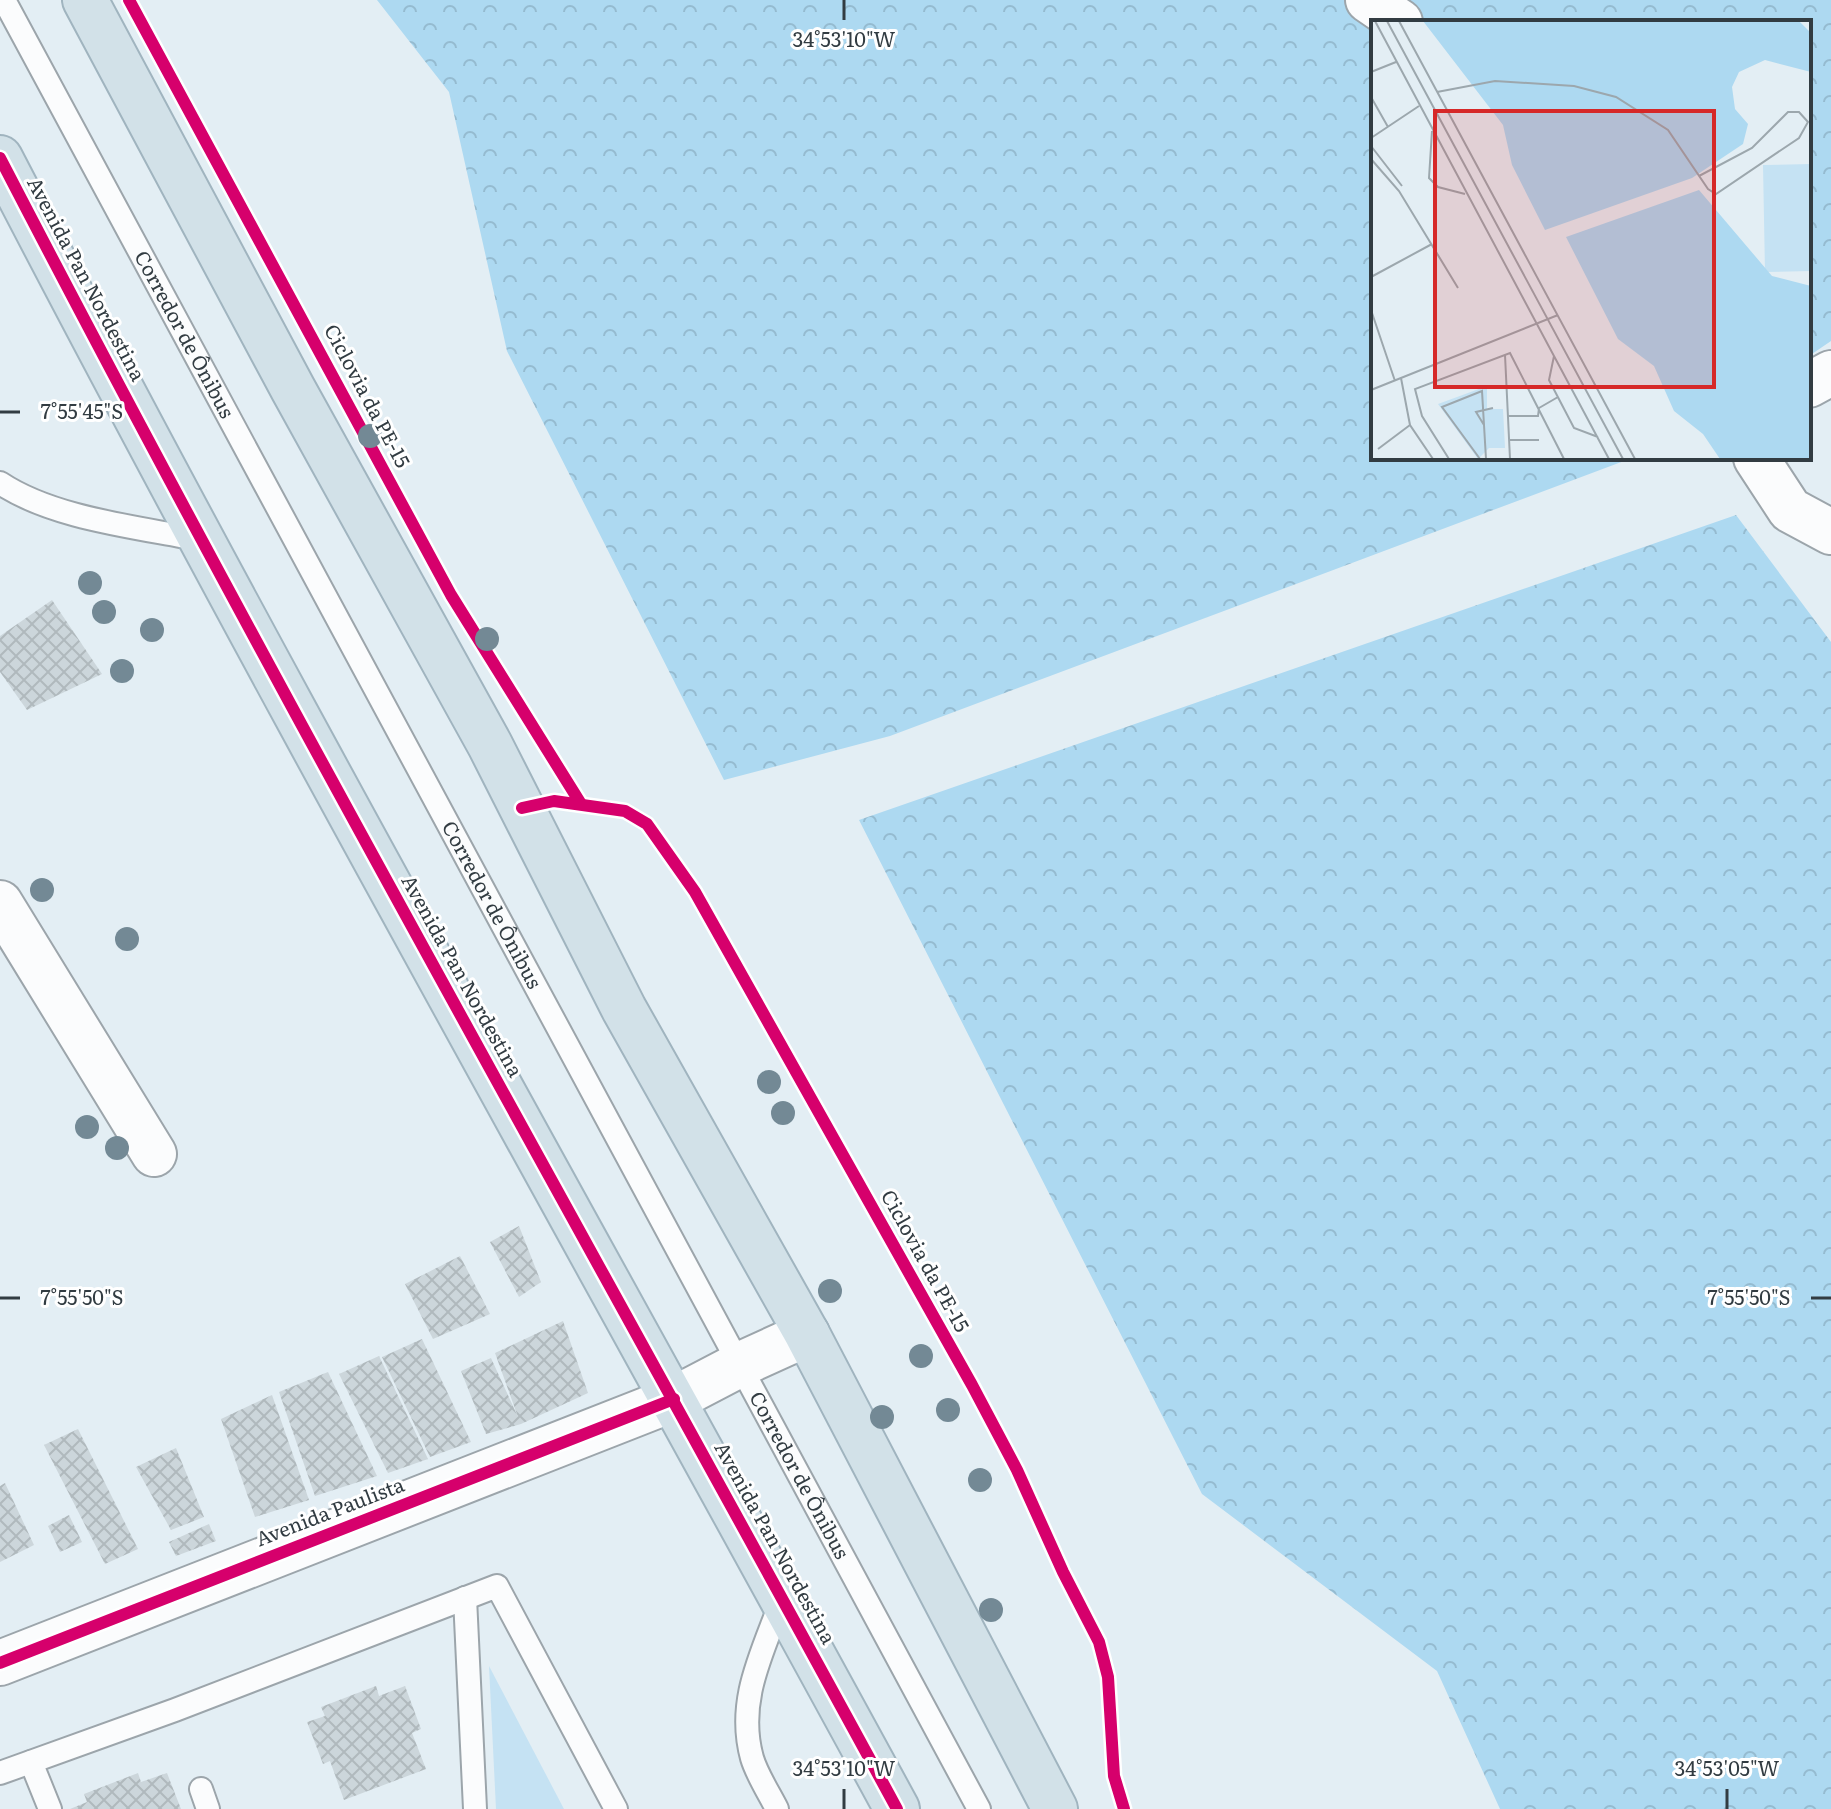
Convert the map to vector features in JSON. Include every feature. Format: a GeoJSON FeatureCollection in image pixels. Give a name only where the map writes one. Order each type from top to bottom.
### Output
{"type":"FeatureCollection","features":[{"type":"Feature","properties":{"kind":"highway"},"geometry":{"type":"LineString","coordinates":[[85,0],[293,389],[490,745],[624,1009],[807,1334],[1055,1809]]}},
{"type":"Feature","properties":{"kind":"highway","name":"Avenida Pan Nordestina"},"geometry":{"type":"LineString","coordinates":[[0,158],[342,802],[674,1399],[897,1809]]}},
{"type":"Feature","properties":{"kind":"main road"},"geometry":{"type":"LineString","coordinates":[[1368,0],[1397,20]]}},
{"type":"Feature","properties":{"kind":"main road"},"geometry":{"type":"LineString","coordinates":[[1811,384],[1831,373]]}},
{"type":"Feature","properties":{"kind":"main road"},"geometry":{"type":"LineString","coordinates":[[1757,460],[1790,510],[1831,532]]}},
{"type":"Feature","properties":{"kind":"main road"},"geometry":{"type":"LineString","coordinates":[[0,903],[154,1154]]}},
{"type":"Feature","properties":{"kind":"main road","name":"Avenida Paulista"},"geometry":{"type":"LineString","coordinates":[[0,1663],[674,1399],[807,1334]]}},
{"type":"Feature","properties":{"kind":"lane","name":"Corredor de Ônibus"},"geometry":{"type":"LineString","coordinates":[[4,0],[979,1809]]}},
{"type":"Feature","properties":{"kind":"lane"},"geometry":{"type":"LineString","coordinates":[[0,483],[20,496],[82,516],[202,540]]}},
{"type":"Feature","properties":{"kind":"lane"},"geometry":{"type":"LineString","coordinates":[[0,1773],[175,1710],[494,1586],[500,1588],[616,1809]]}},
{"type":"Feature","properties":{"kind":"lane"},"geometry":{"type":"LineString","coordinates":[[465,1598],[475,1809]]}},
{"type":"Feature","properties":{"kind":"lane"},"geometry":{"type":"LineString","coordinates":[[777,1809],[752,1759],[746,1721],[748,1692],[783,1598]]}},
{"type":"Feature","properties":{"kind":"lane"},"geometry":{"type":"LineString","coordinates":[[31,1762],[50,1809]]}},
{"type":"Feature","properties":{"kind":"shaded area"},"geometry":{"type":"Polygon","coordinates":[[[489,1666],[564,1809],[496,1809],[489,1666]]]}},
{"type":"Feature","properties":{"kind":"green space"},"geometry":{"type":"Polygon","coordinates":[[[377,0],[1831,0],[1831,341],[1811,355],[1811,20],[1371,20],[1371,460],[1627,460],[890,736],[724,780],[507,351],[449,92],[377,0]]]}},
{"type":"Feature","properties":{"kind":"green space"},"geometry":{"type":"Polygon","coordinates":[[[1736,515],[1831,642],[1831,1809],[1500,1809],[1437,1671],[1202,1494],[859,820],[1736,515]]]}},
{"type":"Feature","properties":{"kind":"building"},"geometry":{"type":"Polygon","coordinates":[[[52,600],[102,674],[27,710],[0,672],[0,636],[52,600]]]}},
{"type":"Feature","properties":{"kind":"building"},"geometry":{"type":"Polygon","coordinates":[[[519,1226],[541,1282],[519,1297],[490,1242],[519,1226]]]}},
{"type":"Feature","properties":{"kind":"building"},"geometry":{"type":"Polygon","coordinates":[[[460,1256],[490,1314],[433,1339],[405,1284],[460,1256]]]}},
{"type":"Feature","properties":{"kind":"building"},"geometry":{"type":"Polygon","coordinates":[[[563,1321],[588,1393],[521,1424],[486,1434],[461,1371],[491,1358],[518,1417],[495,1353],[563,1321]]]}},
{"type":"Feature","properties":{"kind":"building"},"geometry":{"type":"Polygon","coordinates":[[[422,1339],[471,1442],[430,1457],[382,1357],[422,1339]]]}},
{"type":"Feature","properties":{"kind":"building"},"geometry":{"type":"Polygon","coordinates":[[[379,1356],[428,1459],[388,1473],[339,1374],[379,1356]]]}},
{"type":"Feature","properties":{"kind":"building"},"geometry":{"type":"Polygon","coordinates":[[[328,1372],[377,1476],[315,1496],[279,1392],[328,1372]]]}},
{"type":"Feature","properties":{"kind":"building"},"geometry":{"type":"Polygon","coordinates":[[[272,1395],[309,1500],[255,1517],[221,1419],[272,1395]]]}},
{"type":"Feature","properties":{"kind":"building"},"geometry":{"type":"Polygon","coordinates":[[[78,1429],[138,1549],[105,1564],[44,1445],[78,1429]]]}},
{"type":"Feature","properties":{"kind":"building"},"geometry":{"type":"Polygon","coordinates":[[[176,1448],[204,1517],[171,1530],[136,1467],[176,1448]]]}},
{"type":"Feature","properties":{"kind":"building"},"geometry":{"type":"Polygon","coordinates":[[[5,1483],[34,1545],[0,1562],[0,1486],[5,1483]]]}},
{"type":"Feature","properties":{"kind":"building"},"geometry":{"type":"Polygon","coordinates":[[[69,1515],[82,1542],[60,1552],[48,1526],[69,1515]]]}},
{"type":"Feature","properties":{"kind":"building"},"geometry":{"type":"Polygon","coordinates":[[[209,1524],[216,1541],[176,1556],[169,1542],[209,1524]]]}},
{"type":"Feature","properties":{"kind":"building"},"geometry":{"type":"Polygon","coordinates":[[[376,1686],[379,1696],[405,1686],[421,1729],[412,1733],[426,1769],[344,1800],[330,1761],[323,1764],[307,1722],[325,1716],[321,1707],[376,1686]]]}},
{"type":"Feature","properties":{"kind":"building"},"geometry":{"type":"Polygon","coordinates":[[[138,1773],[141,1782],[167,1773],[181,1809],[70,1809],[87,1802],[84,1794],[138,1773]]]}},
{"type":"Feature","properties":{"kind":"cycle path","name":"Ciclovia da PE-15"},"geometry":{"type":"LineString","coordinates":[[129,0],[451,595],[581,804]]}},
{"type":"Feature","properties":{"kind":"cycle path"},"geometry":{"type":"LineString","coordinates":[[0,158],[332,780],[897,1809]]}},
{"type":"Feature","properties":{"kind":"cycle path","name":"Ciclovia da PE-15"},"geometry":{"type":"LineString","coordinates":[[522,808],[554,801],[625,811],[647,824],[695,892],[972,1385],[1017,1470],[1099,1642],[1108,1677],[1114,1776],[1124,1809]]}},
{"type":"Feature","properties":{"kind":"cycle path"},"geometry":{"type":"LineString","coordinates":[[0,1663],[674,1399]]}}]}
